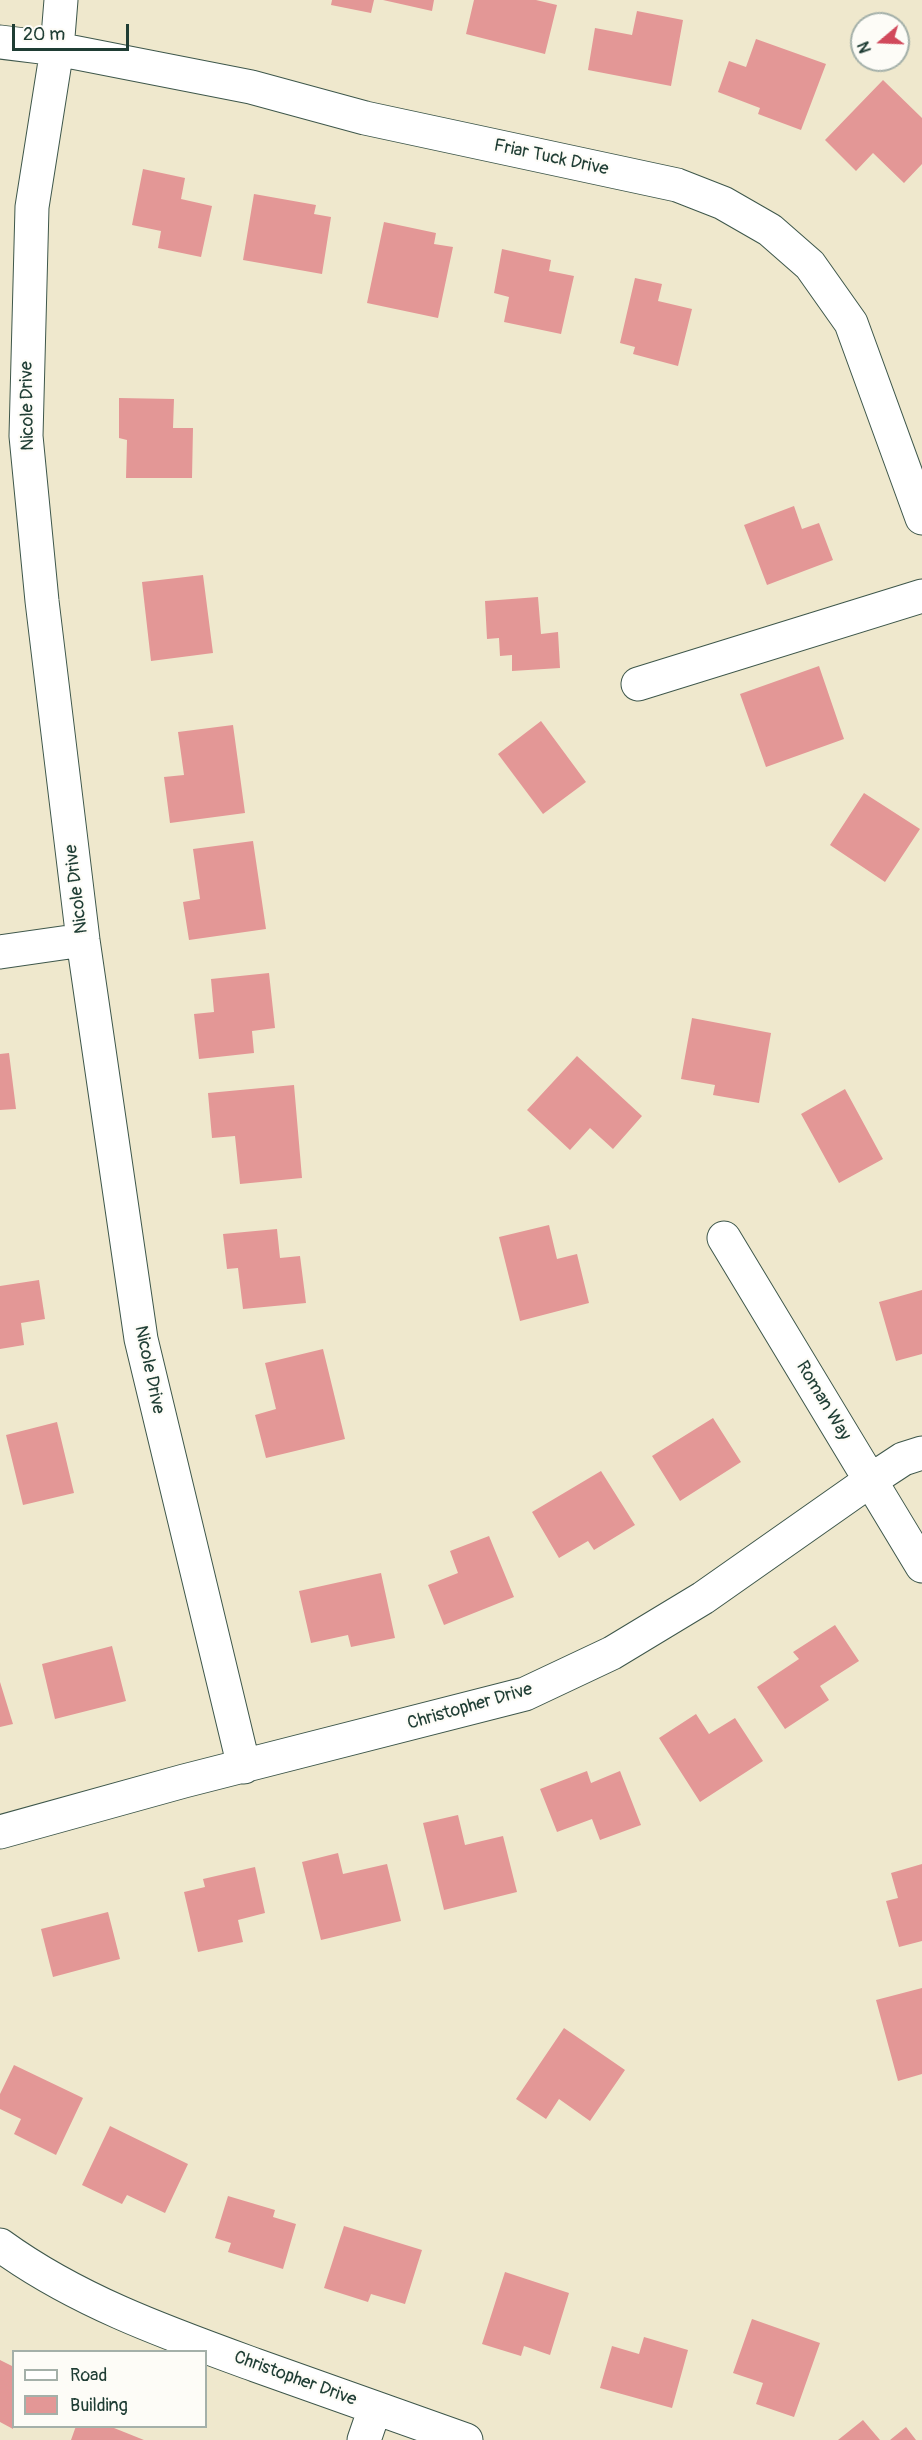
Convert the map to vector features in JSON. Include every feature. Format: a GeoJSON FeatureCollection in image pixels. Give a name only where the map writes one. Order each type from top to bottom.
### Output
{"type":"FeatureCollection","features":[{"type":"Feature","properties":{"kind":"street","name":"Nicole Drive"},"geometry":{"type":"LineString","coordinates":[[61,0],[57,49],[32,207],[26,436],[42,601],[83,940],[141,1339],[244,1767]]}},
{"type":"Feature","properties":{"kind":"street","name":"Friar Tuck Drive"},"geometry":{"type":"LineString","coordinates":[[0,42],[57,49],[251,87],[365,118],[677,185],[723,203],[770,230],[810,265],[851,323],[922,518]]}},
{"type":"Feature","properties":{"kind":"street"},"geometry":{"type":"LineString","coordinates":[[638,684],[922,596]]}},
{"type":"Feature","properties":{"kind":"street"},"geometry":{"type":"LineString","coordinates":[[0,952],[83,940]]}},
{"type":"Feature","properties":{"kind":"street","name":"Roman Way"},"geometry":{"type":"LineString","coordinates":[[724,1238],[922,1566]]}},
{"type":"Feature","properties":{"kind":"street","name":"Christopher Drive"},"geometry":{"type":"LineString","coordinates":[[0,1832],[184,1781],[525,1694],[612,1653],[703,1598],[871,1480],[903,1459],[922,1453]]}},
{"type":"Feature","properties":{"kind":"street","name":"Christopher Drive"},"geometry":{"type":"LineString","coordinates":[[0,2245],[34,2270],[89,2299],[204,2346],[466,2440]]}},
{"type":"Feature","properties":{"kind":"street"},"geometry":{"type":"LineString","coordinates":[[364,2440],[375,2408]]}},
{"type":"Feature","properties":{"kind":"building"},"geometry":{"type":"Polygon","coordinates":[[[332,0],[374,0],[371,13],[331,5],[332,0]]]}},
{"type":"Feature","properties":{"kind":"building"},"geometry":{"type":"Polygon","coordinates":[[[383,0],[434,0],[432,11],[383,0]]]}},
{"type":"Feature","properties":{"kind":"building"},"geometry":{"type":"Polygon","coordinates":[[[474,0],[536,0],[557,5],[545,54],[466,34],[474,0]]]}},
{"type":"Feature","properties":{"kind":"building"},"geometry":{"type":"Polygon","coordinates":[[[637,11],[683,20],[671,86],[588,70],[595,28],[632,35],[637,11]]]}},
{"type":"Feature","properties":{"kind":"building"},"geometry":{"type":"Polygon","coordinates":[[[756,39],[826,64],[801,130],[758,114],[760,108],[718,92],[729,61],[746,67],[756,39]]]}},
{"type":"Feature","properties":{"kind":"building"},"geometry":{"type":"Polygon","coordinates":[[[883,80],[922,118],[922,164],[904,183],[873,153],[856,171],[825,140],[883,80]]]}},
{"type":"Feature","properties":{"kind":"building"},"geometry":{"type":"Polygon","coordinates":[[[143,169],[185,178],[181,199],[212,206],[201,257],[158,248],[161,231],[132,225],[143,169]]]}},
{"type":"Feature","properties":{"kind":"building"},"geometry":{"type":"Polygon","coordinates":[[[254,194],[316,205],[314,214],[331,217],[322,274],[243,260],[254,194]]]}},
{"type":"Feature","properties":{"kind":"building"},"geometry":{"type":"Polygon","coordinates":[[[384,222],[436,233],[434,244],[453,247],[438,318],[367,303],[384,222]]]}},
{"type":"Feature","properties":{"kind":"building"},"geometry":{"type":"Polygon","coordinates":[[[502,249],[551,260],[549,271],[574,276],[561,334],[504,322],[509,297],[494,293],[502,249]]]}},
{"type":"Feature","properties":{"kind":"building"},"geometry":{"type":"Polygon","coordinates":[[[635,278],[662,284],[658,301],[692,309],[678,366],[633,354],[635,347],[620,343],[635,278]]]}},
{"type":"Feature","properties":{"kind":"building"},"geometry":{"type":"Polygon","coordinates":[[[119,398],[174,399],[173,428],[193,428],[192,478],[126,478],[127,440],[119,438],[119,398]]]}},
{"type":"Feature","properties":{"kind":"building"},"geometry":{"type":"Polygon","coordinates":[[[794,506],[802,529],[819,523],[833,560],[767,585],[744,525],[794,506]]]}},
{"type":"Feature","properties":{"kind":"building"},"geometry":{"type":"Polygon","coordinates":[[[203,575],[213,653],[151,661],[142,582],[203,575]]]}},
{"type":"Feature","properties":{"kind":"building"},"geometry":{"type":"Polygon","coordinates":[[[538,597],[541,634],[558,632],[560,668],[512,671],[512,655],[500,656],[499,638],[487,639],[485,601],[538,597]]]}},
{"type":"Feature","properties":{"kind":"building"},"geometry":{"type":"Polygon","coordinates":[[[819,666],[844,739],[766,767],[740,694],[819,666]]]}},
{"type":"Feature","properties":{"kind":"building"},"geometry":{"type":"Polygon","coordinates":[[[541,721],[586,782],[543,814],[498,754],[541,721]]]}},
{"type":"Feature","properties":{"kind":"building"},"geometry":{"type":"Polygon","coordinates":[[[233,725],[245,813],[170,823],[164,777],[184,775],[178,732],[233,725]]]}},
{"type":"Feature","properties":{"kind":"building"},"geometry":{"type":"Polygon","coordinates":[[[864,793],[920,829],[885,882],[830,845],[864,793]]]}},
{"type":"Feature","properties":{"kind":"building"},"geometry":{"type":"Polygon","coordinates":[[[253,841],[266,929],[189,940],[183,902],[200,899],[193,849],[253,841]]]}},
{"type":"Feature","properties":{"kind":"building"},"geometry":{"type":"Polygon","coordinates":[[[269,973],[275,1028],[252,1031],[254,1053],[199,1059],[194,1014],[214,1012],[211,979],[269,973]]]}},
{"type":"Feature","properties":{"kind":"building"},"geometry":{"type":"Polygon","coordinates":[[[692,1018],[771,1033],[759,1103],[713,1095],[715,1085],[681,1079],[692,1018]]]}},
{"type":"Feature","properties":{"kind":"building"},"geometry":{"type":"Polygon","coordinates":[[[9,1053],[16,1109],[0,1110],[0,1054],[9,1053]]]}},
{"type":"Feature","properties":{"kind":"building"},"geometry":{"type":"Polygon","coordinates":[[[577,1056],[642,1116],[613,1149],[590,1128],[570,1150],[527,1110],[577,1056]]]}},
{"type":"Feature","properties":{"kind":"building"},"geometry":{"type":"Polygon","coordinates":[[[294,1085],[302,1178],[240,1184],[235,1136],[212,1138],[208,1093],[294,1085]]]}},
{"type":"Feature","properties":{"kind":"building"},"geometry":{"type":"Polygon","coordinates":[[[845,1089],[883,1159],[839,1183],[801,1114],[845,1089]]]}},
{"type":"Feature","properties":{"kind":"building"},"geometry":{"type":"Polygon","coordinates":[[[549,1225],[557,1259],[577,1254],[589,1303],[520,1321],[499,1237],[549,1225]]]}},
{"type":"Feature","properties":{"kind":"building"},"geometry":{"type":"Polygon","coordinates":[[[277,1229],[280,1258],[300,1256],[306,1303],[243,1309],[238,1268],[227,1269],[223,1234],[277,1229]]]}},
{"type":"Feature","properties":{"kind":"building"},"geometry":{"type":"Polygon","coordinates":[[[39,1280],[45,1319],[21,1323],[24,1345],[0,1349],[0,1286],[39,1280]]]}},
{"type":"Feature","properties":{"kind":"building"},"geometry":{"type":"Polygon","coordinates":[[[922,1290],[922,1354],[896,1361],[879,1302],[922,1290]]]}},
{"type":"Feature","properties":{"kind":"building"},"geometry":{"type":"Polygon","coordinates":[[[323,1349],[345,1439],[266,1458],[255,1415],[276,1409],[265,1363],[323,1349]]]}},
{"type":"Feature","properties":{"kind":"building"},"geometry":{"type":"Polygon","coordinates":[[[713,1418],[741,1462],[680,1501],[652,1456],[713,1418]]]}},
{"type":"Feature","properties":{"kind":"building"},"geometry":{"type":"Polygon","coordinates":[[[57,1422],[74,1493],[23,1505],[6,1435],[57,1422]]]}},
{"type":"Feature","properties":{"kind":"building"},"geometry":{"type":"Polygon","coordinates":[[[601,1471],[635,1525],[594,1550],[588,1541],[559,1558],[532,1512],[601,1471]]]}},
{"type":"Feature","properties":{"kind":"building"},"geometry":{"type":"Polygon","coordinates":[[[489,1536],[514,1597],[444,1625],[428,1585],[458,1573],[450,1551],[489,1536]]]}},
{"type":"Feature","properties":{"kind":"building"},"geometry":{"type":"Polygon","coordinates":[[[381,1573],[395,1638],[351,1647],[348,1635],[311,1643],[299,1591],[381,1573]]]}},
{"type":"Feature","properties":{"kind":"building"},"geometry":{"type":"Polygon","coordinates":[[[835,1625],[859,1661],[820,1686],[829,1700],[785,1729],[757,1687],[799,1659],[793,1652],[835,1625]]]}},
{"type":"Feature","properties":{"kind":"building"},"geometry":{"type":"Polygon","coordinates":[[[112,1646],[126,1701],[55,1719],[42,1664],[112,1646]]]}},
{"type":"Feature","properties":{"kind":"building"},"geometry":{"type":"Polygon","coordinates":[[[0,1682],[13,1724],[0,1727],[0,1682]]]}},
{"type":"Feature","properties":{"kind":"building"},"geometry":{"type":"Polygon","coordinates":[[[696,1714],[709,1734],[735,1718],[763,1761],[700,1802],[659,1738],[696,1714]]]}},
{"type":"Feature","properties":{"kind":"building"},"geometry":{"type":"Polygon","coordinates":[[[587,1771],[591,1783],[620,1771],[641,1825],[600,1840],[592,1819],[557,1832],[540,1789],[587,1771]]]}},
{"type":"Feature","properties":{"kind":"building"},"geometry":{"type":"Polygon","coordinates":[[[458,1815],[465,1845],[503,1836],[517,1892],[444,1910],[423,1823],[458,1815]]]}},
{"type":"Feature","properties":{"kind":"building"},"geometry":{"type":"Polygon","coordinates":[[[338,1853],[343,1874],[387,1864],[401,1921],[321,1940],[302,1862],[338,1853]]]}},
{"type":"Feature","properties":{"kind":"building"},"geometry":{"type":"Polygon","coordinates":[[[922,1864],[922,1941],[899,1947],[886,1901],[898,1898],[891,1873],[922,1864]]]}},
{"type":"Feature","properties":{"kind":"building"},"geometry":{"type":"Polygon","coordinates":[[[255,1867],[265,1913],[238,1920],[243,1942],[198,1952],[184,1892],[205,1887],[203,1879],[255,1867]]]}},
{"type":"Feature","properties":{"kind":"building"},"geometry":{"type":"Polygon","coordinates":[[[108,1912],[120,1959],[53,1977],[41,1929],[108,1912]]]}},
{"type":"Feature","properties":{"kind":"building"},"geometry":{"type":"Polygon","coordinates":[[[922,1988],[922,2074],[898,2081],[876,2000],[922,1988]]]}},
{"type":"Feature","properties":{"kind":"building"},"geometry":{"type":"Polygon","coordinates":[[[564,2028],[625,2070],[590,2121],[559,2099],[546,2119],[516,2099],[564,2028]]]}},
{"type":"Feature","properties":{"kind":"building"},"geometry":{"type":"Polygon","coordinates":[[[14,2065],[83,2098],[56,2155],[14,2134],[21,2119],[0,2109],[0,2094],[14,2065]]]}},
{"type":"Feature","properties":{"kind":"building"},"geometry":{"type":"Polygon","coordinates":[[[110,2126],[188,2164],[165,2213],[127,2195],[122,2204],[82,2185],[110,2126]]]}},
{"type":"Feature","properties":{"kind":"building"},"geometry":{"type":"Polygon","coordinates":[[[228,2196],[275,2210],[273,2217],[296,2224],[283,2269],[228,2252],[231,2243],[215,2238],[228,2196]]]}},
{"type":"Feature","properties":{"kind":"building"},"geometry":{"type":"Polygon","coordinates":[[[344,2226],[422,2250],[405,2304],[371,2294],[368,2302],[324,2288],[344,2226]]]}},
{"type":"Feature","properties":{"kind":"building"},"geometry":{"type":"Polygon","coordinates":[[[505,2272],[569,2293],[550,2355],[524,2346],[521,2356],[482,2344],[505,2272]]]}},
{"type":"Feature","properties":{"kind":"building"},"geometry":{"type":"Polygon","coordinates":[[[752,2319],[820,2343],[794,2417],[756,2404],[763,2383],[733,2373],[752,2319]]]}},
{"type":"Feature","properties":{"kind":"building"},"geometry":{"type":"Polygon","coordinates":[[[644,2337],[688,2350],[672,2408],[600,2388],[612,2346],[639,2354],[644,2337]]]}},
{"type":"Feature","properties":{"kind":"building"},"geometry":{"type":"Polygon","coordinates":[[[0,2360],[12,2366],[13,2429],[0,2422],[0,2360]]]}},
{"type":"Feature","properties":{"kind":"building"},"geometry":{"type":"Polygon","coordinates":[[[863,2420],[880,2440],[838,2440],[863,2420]]]}},
{"type":"Feature","properties":{"kind":"building"},"geometry":{"type":"Polygon","coordinates":[[[906,2427],[916,2440],[890,2440],[906,2427]]]}},
{"type":"Feature","properties":{"kind":"building"},"geometry":{"type":"Polygon","coordinates":[[[75,2428],[114,2428],[144,2440],[71,2440],[75,2428]]]}}]}
